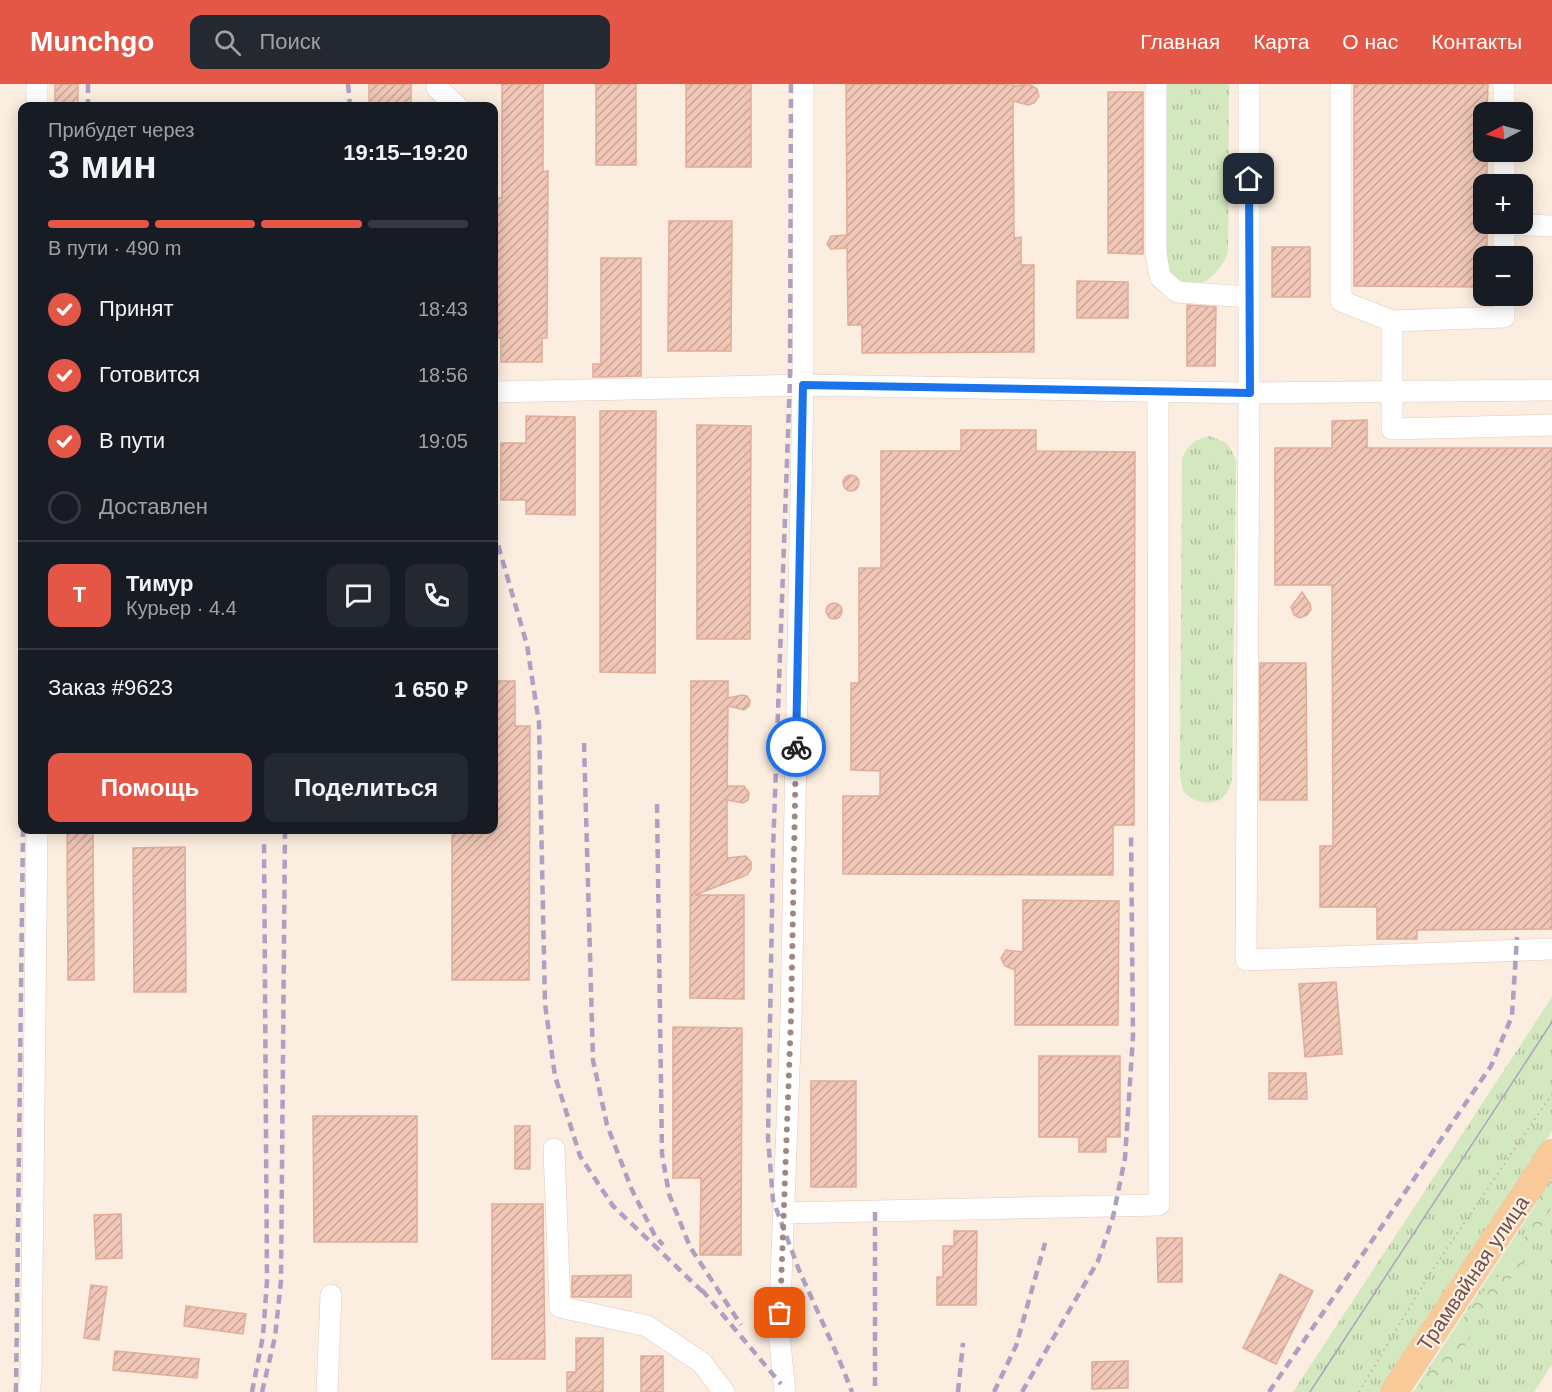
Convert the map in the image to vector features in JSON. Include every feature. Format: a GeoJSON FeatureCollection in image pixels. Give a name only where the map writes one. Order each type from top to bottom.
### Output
{"type":"FeatureCollection","features":[{"type":"Feature","properties":{"kind":"main road","name":"Трамвайная улица"},"geometry":{"type":"LineString","coordinates":[[1394,1392],[1552,1153]]}},
{"type":"Feature","properties":{"kind":"street"},"geometry":{"type":"LineString","coordinates":[[37,84],[37,102]]}},
{"type":"Feature","properties":{"kind":"street"},"geometry":{"type":"LineString","coordinates":[[437,84],[437,88],[453,102]]}},
{"type":"Feature","properties":{"kind":"street"},"geometry":{"type":"LineString","coordinates":[[785,1392],[779,1333],[791,1018],[803,385],[802,84]]}},
{"type":"Feature","properties":{"kind":"street"},"geometry":{"type":"LineString","coordinates":[[1155,84],[1156,253],[1160,277],[1177,292],[1249,297]]}},
{"type":"Feature","properties":{"kind":"street"},"geometry":{"type":"LineString","coordinates":[[1249,84],[1250,393],[1246,960],[1552,949]]}},
{"type":"Feature","properties":{"kind":"street"},"geometry":{"type":"LineString","coordinates":[[1341,84],[1341,301],[1392,321],[1504,317],[1504,306]]}},
{"type":"Feature","properties":{"kind":"street"},"geometry":{"type":"LineString","coordinates":[[1504,84],[1504,102]]}},
{"type":"Feature","properties":{"kind":"street"},"geometry":{"type":"LineString","coordinates":[[1533,225],[1552,226]]}},
{"type":"Feature","properties":{"kind":"street"},"geometry":{"type":"LineString","coordinates":[[1392,321],[1392,429],[1552,425]]}},
{"type":"Feature","properties":{"kind":"street"},"geometry":{"type":"LineString","coordinates":[[498,392],[803,385],[1250,393],[1552,390]]}},
{"type":"Feature","properties":{"kind":"street"},"geometry":{"type":"LineString","coordinates":[[783,1213],[1159,1205],[1158,392]]}},
{"type":"Feature","properties":{"kind":"street"},"geometry":{"type":"LineString","coordinates":[[24,1392],[30,1386],[31,1371],[37,834]]}},
{"type":"Feature","properties":{"kind":"street"},"geometry":{"type":"LineString","coordinates":[[554,1149],[560,1307],[647,1326],[702,1363],[724,1392]]}},
{"type":"Feature","properties":{"kind":"street"},"geometry":{"type":"LineString","coordinates":[[327,1392],[331,1295]]}},
{"type":"Feature","properties":{"kind":"path"},"geometry":{"type":"LineString","coordinates":[[1359,1392],[1429,1275],[1552,1094]]}},
{"type":"Feature","properties":{"kind":"green space"},"geometry":{"type":"Polygon","coordinates":[[[1162,84],[1229,84],[1228,253],[1219,269],[1199,284],[1183,282],[1174,276],[1163,255],[1162,84]]]}},
{"type":"Feature","properties":{"kind":"green space"},"geometry":{"type":"Polygon","coordinates":[[[1210,436],[1227,443],[1236,459],[1232,778],[1228,790],[1221,799],[1200,802],[1186,794],[1182,788],[1180,776],[1182,459],[1192,443],[1210,436]]]}},
{"type":"Feature","properties":{"kind":"green space"},"geometry":{"type":"Polygon","coordinates":[[[1552,997],[1552,1131],[1381,1392],[1293,1392],[1552,997]]]}},
{"type":"Feature","properties":{"kind":"green space"},"geometry":{"type":"Polygon","coordinates":[[[1552,1166],[1552,1207],[1518,1270],[1484,1310],[1466,1343],[1431,1392],[1415,1392],[1477,1298],[1499,1276],[1524,1240],[1548,1171],[1552,1166]]]}},
{"type":"Feature","properties":{"kind":"green space"},"geometry":{"type":"Polygon","coordinates":[[[1552,1180],[1552,1364],[1534,1392],[1413,1392],[1552,1180]]]}},
{"type":"Feature","properties":{"kind":"building"},"geometry":{"type":"Polygon","coordinates":[[[55,84],[78,84],[78,102],[55,102],[55,84]]]}},
{"type":"Feature","properties":{"kind":"building"},"geometry":{"type":"Polygon","coordinates":[[[369,84],[411,84],[411,102],[369,102],[369,84]]]}},
{"type":"Feature","properties":{"kind":"building"},"geometry":{"type":"Polygon","coordinates":[[[502,84],[543,84],[543,172],[548,171],[547,338],[542,338],[542,362],[501,362],[501,338],[498,338],[498,198],[502,198],[502,84]]]}},
{"type":"Feature","properties":{"kind":"building"},"geometry":{"type":"Polygon","coordinates":[[[596,84],[636,84],[636,165],[596,165],[596,84]]]}},
{"type":"Feature","properties":{"kind":"building"},"geometry":{"type":"Polygon","coordinates":[[[686,84],[751,84],[751,167],[686,167],[686,84]]]}},
{"type":"Feature","properties":{"kind":"building"},"geometry":{"type":"Polygon","coordinates":[[[846,84],[1013,84],[1013,86],[1029,84],[1037,89],[1039,96],[1034,103],[1028,105],[1013,101],[1014,238],[1021,237],[1021,265],[1034,265],[1034,352],[862,353],[862,325],[848,325],[847,248],[831,249],[827,244],[831,236],[847,235],[846,84]]]}},
{"type":"Feature","properties":{"kind":"building"},"geometry":{"type":"Polygon","coordinates":[[[1354,84],[1488,84],[1487,102],[1473,102],[1473,162],[1487,162],[1487,174],[1473,174],[1473,234],[1487,234],[1487,246],[1473,246],[1473,287],[1354,286],[1354,84]]]}},
{"type":"Feature","properties":{"kind":"building"},"geometry":{"type":"Polygon","coordinates":[[[1108,92],[1143,92],[1143,254],[1108,253],[1108,92]]]}},
{"type":"Feature","properties":{"kind":"building"},"geometry":{"type":"Polygon","coordinates":[[[669,221],[732,221],[731,351],[668,351],[669,221]]]}},
{"type":"Feature","properties":{"kind":"building"},"geometry":{"type":"Polygon","coordinates":[[[1272,247],[1310,247],[1310,297],[1272,297],[1272,247]]]}},
{"type":"Feature","properties":{"kind":"building"},"geometry":{"type":"Polygon","coordinates":[[[601,258],[641,258],[641,376],[593,377],[593,364],[601,364],[601,258]]]}},
{"type":"Feature","properties":{"kind":"building"},"geometry":{"type":"Polygon","coordinates":[[[1077,281],[1128,282],[1128,318],[1077,318],[1077,281]]]}},
{"type":"Feature","properties":{"kind":"building"},"geometry":{"type":"Polygon","coordinates":[[[1187,305],[1216,307],[1215,366],[1187,366],[1187,305]]]}},
{"type":"Feature","properties":{"kind":"building"},"geometry":{"type":"Polygon","coordinates":[[[600,411],[656,411],[655,673],[600,672],[600,411]]]}},
{"type":"Feature","properties":{"kind":"building"},"geometry":{"type":"Polygon","coordinates":[[[526,416],[575,417],[575,515],[526,514],[526,500],[501,500],[501,443],[526,443],[526,416]]]}},
{"type":"Feature","properties":{"kind":"building"},"geometry":{"type":"Polygon","coordinates":[[[1367,420],[1367,448],[1552,448],[1552,929],[1417,930],[1417,939],[1377,939],[1377,907],[1320,907],[1320,846],[1333,846],[1332,585],[1275,585],[1275,448],[1332,448],[1332,421],[1367,420]]]}},
{"type":"Feature","properties":{"kind":"building"},"geometry":{"type":"Polygon","coordinates":[[[697,425],[751,426],[750,639],[697,639],[697,425]]]}},
{"type":"Feature","properties":{"kind":"building"},"geometry":{"type":"Polygon","coordinates":[[[961,430],[1036,430],[1036,451],[1135,452],[1134,825],[1113,825],[1113,875],[843,874],[843,796],[880,796],[880,771],[851,770],[851,683],[859,683],[859,568],[881,568],[881,451],[961,451],[961,430]]]}},
{"type":"Feature","properties":{"kind":"building"},"geometry":{"type":"Polygon","coordinates":[[[848,475],[854,475],[859,483],[857,489],[848,491],[843,486],[843,480],[848,475]]]}},
{"type":"Feature","properties":{"kind":"building"},"geometry":{"type":"Polygon","coordinates":[[[1302,592],[1311,609],[1307,615],[1300,618],[1294,615],[1291,607],[1302,592]]]}},
{"type":"Feature","properties":{"kind":"building"},"geometry":{"type":"Polygon","coordinates":[[[831,603],[837,603],[842,611],[840,617],[831,619],[826,614],[826,608],[831,603]]]}},
{"type":"Feature","properties":{"kind":"building"},"geometry":{"type":"Polygon","coordinates":[[[1260,663],[1306,663],[1307,800],[1260,800],[1260,663]]]}},
{"type":"Feature","properties":{"kind":"building"},"geometry":{"type":"Polygon","coordinates":[[[498,681],[515,681],[515,726],[530,726],[529,980],[452,980],[452,834],[498,834],[498,681]]]}},
{"type":"Feature","properties":{"kind":"building"},"geometry":{"type":"Polygon","coordinates":[[[691,681],[728,681],[728,698],[742,695],[747,696],[750,701],[749,706],[744,710],[728,706],[727,786],[744,786],[749,793],[748,800],[743,803],[727,800],[727,858],[746,856],[751,862],[751,869],[747,875],[695,895],[744,895],[744,999],[690,998],[691,681]]]}},
{"type":"Feature","properties":{"kind":"building"},"geometry":{"type":"Polygon","coordinates":[[[67,834],[93,834],[94,980],[68,980],[67,834]]]}},
{"type":"Feature","properties":{"kind":"building"},"geometry":{"type":"Polygon","coordinates":[[[185,847],[186,992],[134,992],[133,848],[185,847]]]}},
{"type":"Feature","properties":{"kind":"building"},"geometry":{"type":"Polygon","coordinates":[[[1023,900],[1119,901],[1118,1025],[1015,1025],[1015,970],[1005,966],[1001,958],[1006,950],[1023,952],[1023,900]]]}},
{"type":"Feature","properties":{"kind":"building"},"geometry":{"type":"Polygon","coordinates":[[[1336,982],[1342,1054],[1305,1057],[1299,984],[1336,982]]]}},
{"type":"Feature","properties":{"kind":"building"},"geometry":{"type":"Polygon","coordinates":[[[673,1027],[742,1028],[741,1255],[700,1255],[701,1178],[673,1178],[673,1027]]]}},
{"type":"Feature","properties":{"kind":"building"},"geometry":{"type":"Polygon","coordinates":[[[1039,1056],[1120,1056],[1120,1137],[1106,1137],[1106,1152],[1079,1152],[1079,1137],[1039,1137],[1039,1056]]]}},
{"type":"Feature","properties":{"kind":"building"},"geometry":{"type":"Polygon","coordinates":[[[1269,1073],[1306,1073],[1307,1099],[1269,1099],[1269,1073]]]}},
{"type":"Feature","properties":{"kind":"building"},"geometry":{"type":"Polygon","coordinates":[[[811,1081],[856,1081],[856,1187],[811,1187],[811,1081]]]}},
{"type":"Feature","properties":{"kind":"building"},"geometry":{"type":"Polygon","coordinates":[[[313,1116],[417,1116],[417,1242],[314,1242],[313,1116]]]}},
{"type":"Feature","properties":{"kind":"building"},"geometry":{"type":"Polygon","coordinates":[[[515,1126],[530,1126],[530,1169],[515,1169],[515,1126]]]}},
{"type":"Feature","properties":{"kind":"building"},"geometry":{"type":"Polygon","coordinates":[[[492,1204],[543,1204],[545,1359],[492,1359],[492,1204]]]}},
{"type":"Feature","properties":{"kind":"building"},"geometry":{"type":"Polygon","coordinates":[[[121,1214],[122,1258],[96,1259],[94,1215],[121,1214]]]}},
{"type":"Feature","properties":{"kind":"building"},"geometry":{"type":"Polygon","coordinates":[[[954,1231],[977,1231],[976,1305],[937,1305],[937,1277],[943,1277],[943,1246],[954,1246],[954,1231]]]}},
{"type":"Feature","properties":{"kind":"building"},"geometry":{"type":"Polygon","coordinates":[[[1157,1238],[1182,1238],[1182,1282],[1158,1282],[1157,1238]]]}},
{"type":"Feature","properties":{"kind":"building"},"geometry":{"type":"Polygon","coordinates":[[[1280,1274],[1313,1291],[1276,1364],[1243,1348],[1280,1274]]]}},
{"type":"Feature","properties":{"kind":"building"},"geometry":{"type":"Polygon","coordinates":[[[631,1275],[631,1297],[572,1297],[572,1276],[631,1275]]]}},
{"type":"Feature","properties":{"kind":"building"},"geometry":{"type":"Polygon","coordinates":[[[91,1285],[107,1287],[99,1340],[84,1338],[91,1285]]]}},
{"type":"Feature","properties":{"kind":"building"},"geometry":{"type":"Polygon","coordinates":[[[186,1306],[246,1314],[243,1334],[184,1326],[186,1306]]]}},
{"type":"Feature","properties":{"kind":"building"},"geometry":{"type":"Polygon","coordinates":[[[576,1338],[603,1338],[603,1392],[567,1392],[567,1372],[576,1372],[576,1338]]]}},
{"type":"Feature","properties":{"kind":"building"},"geometry":{"type":"Polygon","coordinates":[[[115,1351],[199,1359],[197,1378],[113,1370],[115,1351]]]}},
{"type":"Feature","properties":{"kind":"building"},"geometry":{"type":"Polygon","coordinates":[[[641,1356],[663,1356],[663,1392],[641,1392],[641,1356]]]}},
{"type":"Feature","properties":{"kind":"building"},"geometry":{"type":"Polygon","coordinates":[[[1128,1361],[1128,1388],[1092,1389],[1092,1362],[1128,1361]]]}},
{"type":"Feature","properties":{"kind":"tram line"},"geometry":{"type":"LineString","coordinates":[[1310,1392],[1552,1022]]}},
{"type":"Feature","properties":{"kind":"railway"},"geometry":{"type":"LineString","coordinates":[[88,84],[88,102]]}},
{"type":"Feature","properties":{"kind":"railway"},"geometry":{"type":"LineString","coordinates":[[348,84],[350,102]]}},
{"type":"Feature","properties":{"kind":"railway"},"geometry":{"type":"LineString","coordinates":[[791,84],[790,378],[773,850],[768,1138],[773,1200],[799,1270],[852,1392]]}},
{"type":"Feature","properties":{"kind":"railway"},"geometry":{"type":"LineString","coordinates":[[498,545],[527,645],[539,723],[545,1004],[555,1076],[580,1156],[613,1206],[707,1296]]}},
{"type":"Feature","properties":{"kind":"railway"},"geometry":{"type":"LineString","coordinates":[[584,743],[593,1060],[607,1125],[632,1190],[655,1236],[663,1245]]}},
{"type":"Feature","properties":{"kind":"railway"},"geometry":{"type":"LineString","coordinates":[[657,804],[662,1154],[669,1194],[690,1247],[741,1325]]}},
{"type":"Feature","properties":{"kind":"railway"},"geometry":{"type":"LineString","coordinates":[[1022,1392],[1098,1261],[1113,1217],[1125,1158],[1133,1036],[1131,832]]}},
{"type":"Feature","properties":{"kind":"railway"},"geometry":{"type":"LineString","coordinates":[[16,1392],[23,834]]}},
{"type":"Feature","properties":{"kind":"railway"},"geometry":{"type":"LineString","coordinates":[[262,1392],[275,1337],[281,1281],[285,834]]}},
{"type":"Feature","properties":{"kind":"railway"},"geometry":{"type":"LineString","coordinates":[[252,1392],[263,1336],[267,1281],[264,840]]}},
{"type":"Feature","properties":{"kind":"railway"},"geometry":{"type":"LineString","coordinates":[[1269,1392],[1491,1066],[1512,1016],[1517,937]]}},
{"type":"Feature","properties":{"kind":"railway"},"geometry":{"type":"LineString","coordinates":[[875,1212],[875,1392]]}},
{"type":"Feature","properties":{"kind":"railway"},"geometry":{"type":"LineString","coordinates":[[994,1392],[1016,1346],[1045,1243]]}},
{"type":"Feature","properties":{"kind":"railway"},"geometry":{"type":"LineString","coordinates":[[702,1290],[781,1384]]}},
{"type":"Feature","properties":{"kind":"railway"},"geometry":{"type":"LineString","coordinates":[[958,1392],[963,1343]]}},
{"type":"Feature","properties":{"kind":"way so far"},"geometry":{"type":"LineString","coordinates":[[780,1313],[791,1018],[796,747]]}},
{"type":"Feature","properties":{"kind":"route"},"geometry":{"type":"LineString","coordinates":[[796,747],[803,385],[1250,393],[1249,179]]}}]}
